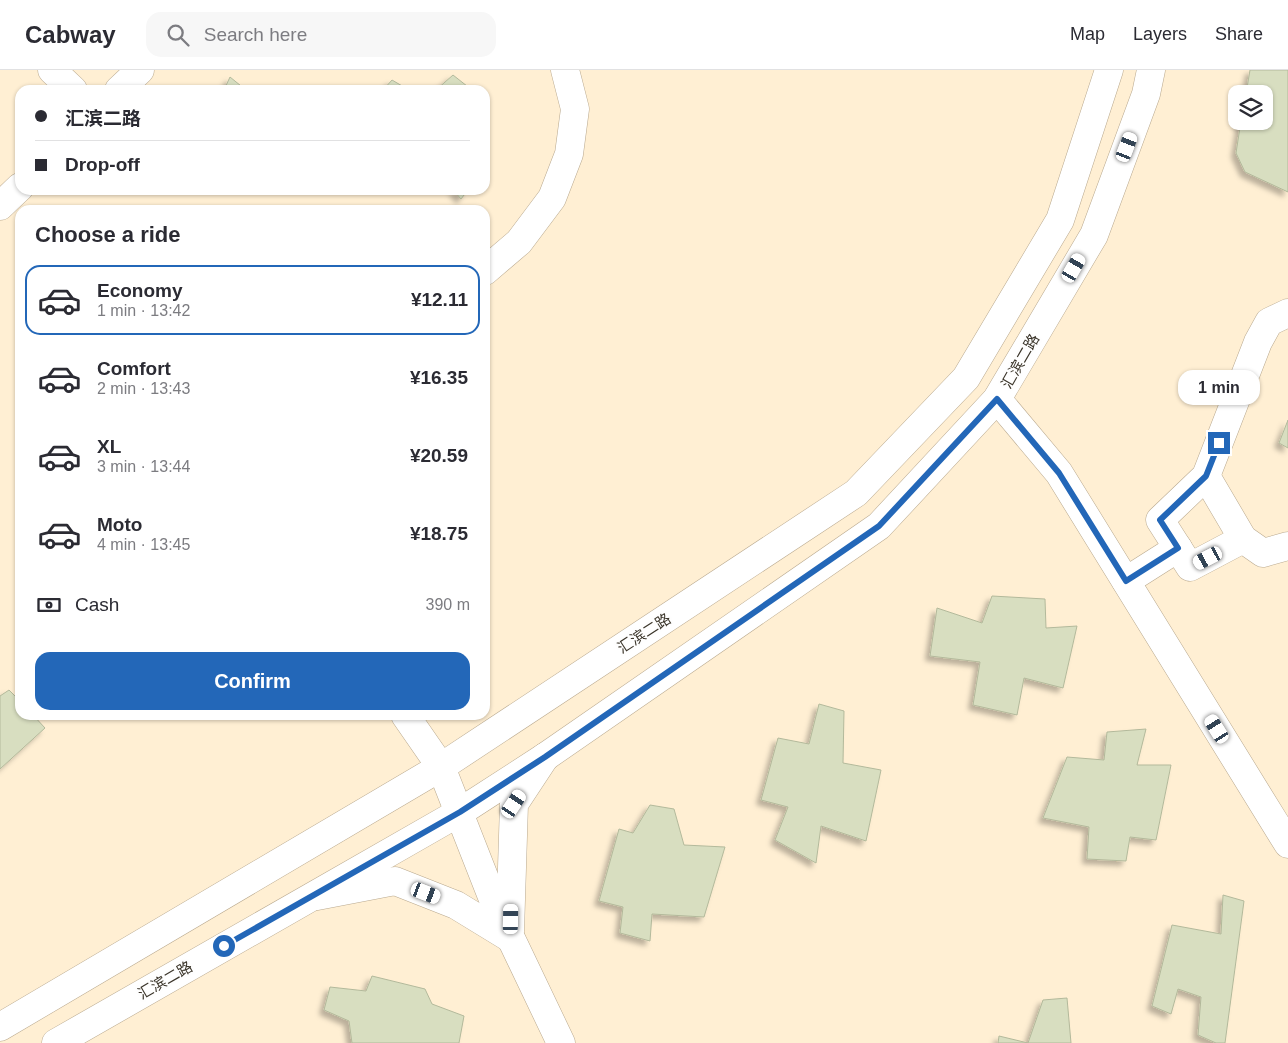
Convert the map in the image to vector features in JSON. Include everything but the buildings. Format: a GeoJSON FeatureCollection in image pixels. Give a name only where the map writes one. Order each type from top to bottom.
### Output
{"type":"FeatureCollection","features":[{"type":"Feature","properties":{"kind":"main road"},"geometry":{"type":"LineString","coordinates":[[52,70],[68,85]]}},
{"type":"Feature","properties":{"kind":"main road"},"geometry":{"type":"LineString","coordinates":[[125,85],[140,70]]}},
{"type":"Feature","properties":{"kind":"main road"},"geometry":{"type":"LineString","coordinates":[[490,267],[519,242],[552,198],[568,154],[575,109],[565,70]]}},
{"type":"Feature","properties":{"kind":"main road","name":"汇滨二路"},"geometry":{"type":"LineString","coordinates":[[0,1027],[441,767],[856,493],[966,378],[1060,220],[1109,70]]}},
{"type":"Feature","properties":{"kind":"main road","name":"汇滨二路"},"geometry":{"type":"LineString","coordinates":[[56,1043],[460,812],[545,757],[879,526],[997,399],[1094,235],[1146,94],[1151,70]]}},
{"type":"Feature","properties":{"kind":"main road"},"geometry":{"type":"LineString","coordinates":[[0,206],[15,192]]}},
{"type":"Feature","properties":{"kind":"main road"},"geometry":{"type":"LineString","coordinates":[[1243,539],[1190,567],[1160,520],[1206,476],[1258,342],[1269,322],[1288,313]]}},
{"type":"Feature","properties":{"kind":"main road"},"geometry":{"type":"LineString","coordinates":[[997,399],[1059,473],[1288,844]]}},
{"type":"Feature","properties":{"kind":"main road"},"geometry":{"type":"LineString","coordinates":[[1206,476],[1243,539],[1263,553],[1288,546]]}},
{"type":"Feature","properties":{"kind":"main road"},"geometry":{"type":"LineString","coordinates":[[1126,581],[1178,548]]}},
{"type":"Feature","properties":{"kind":"main road"},"geometry":{"type":"LineString","coordinates":[[408,720],[441,767],[496,907],[561,1043]]}},
{"type":"Feature","properties":{"kind":"main road"},"geometry":{"type":"LineString","coordinates":[[510,938],[514,804],[545,757]]}},
{"type":"Feature","properties":{"kind":"main road"},"geometry":{"type":"LineString","coordinates":[[307,898],[395,881],[456,905],[510,938]]}},
{"type":"Feature","properties":{"kind":"route"},"geometry":{"type":"LineString","coordinates":[[224,946],[460,812],[545,757],[879,526],[997,399],[1059,473],[1126,581],[1178,548],[1160,520],[1206,476],[1219,443]]}}]}
